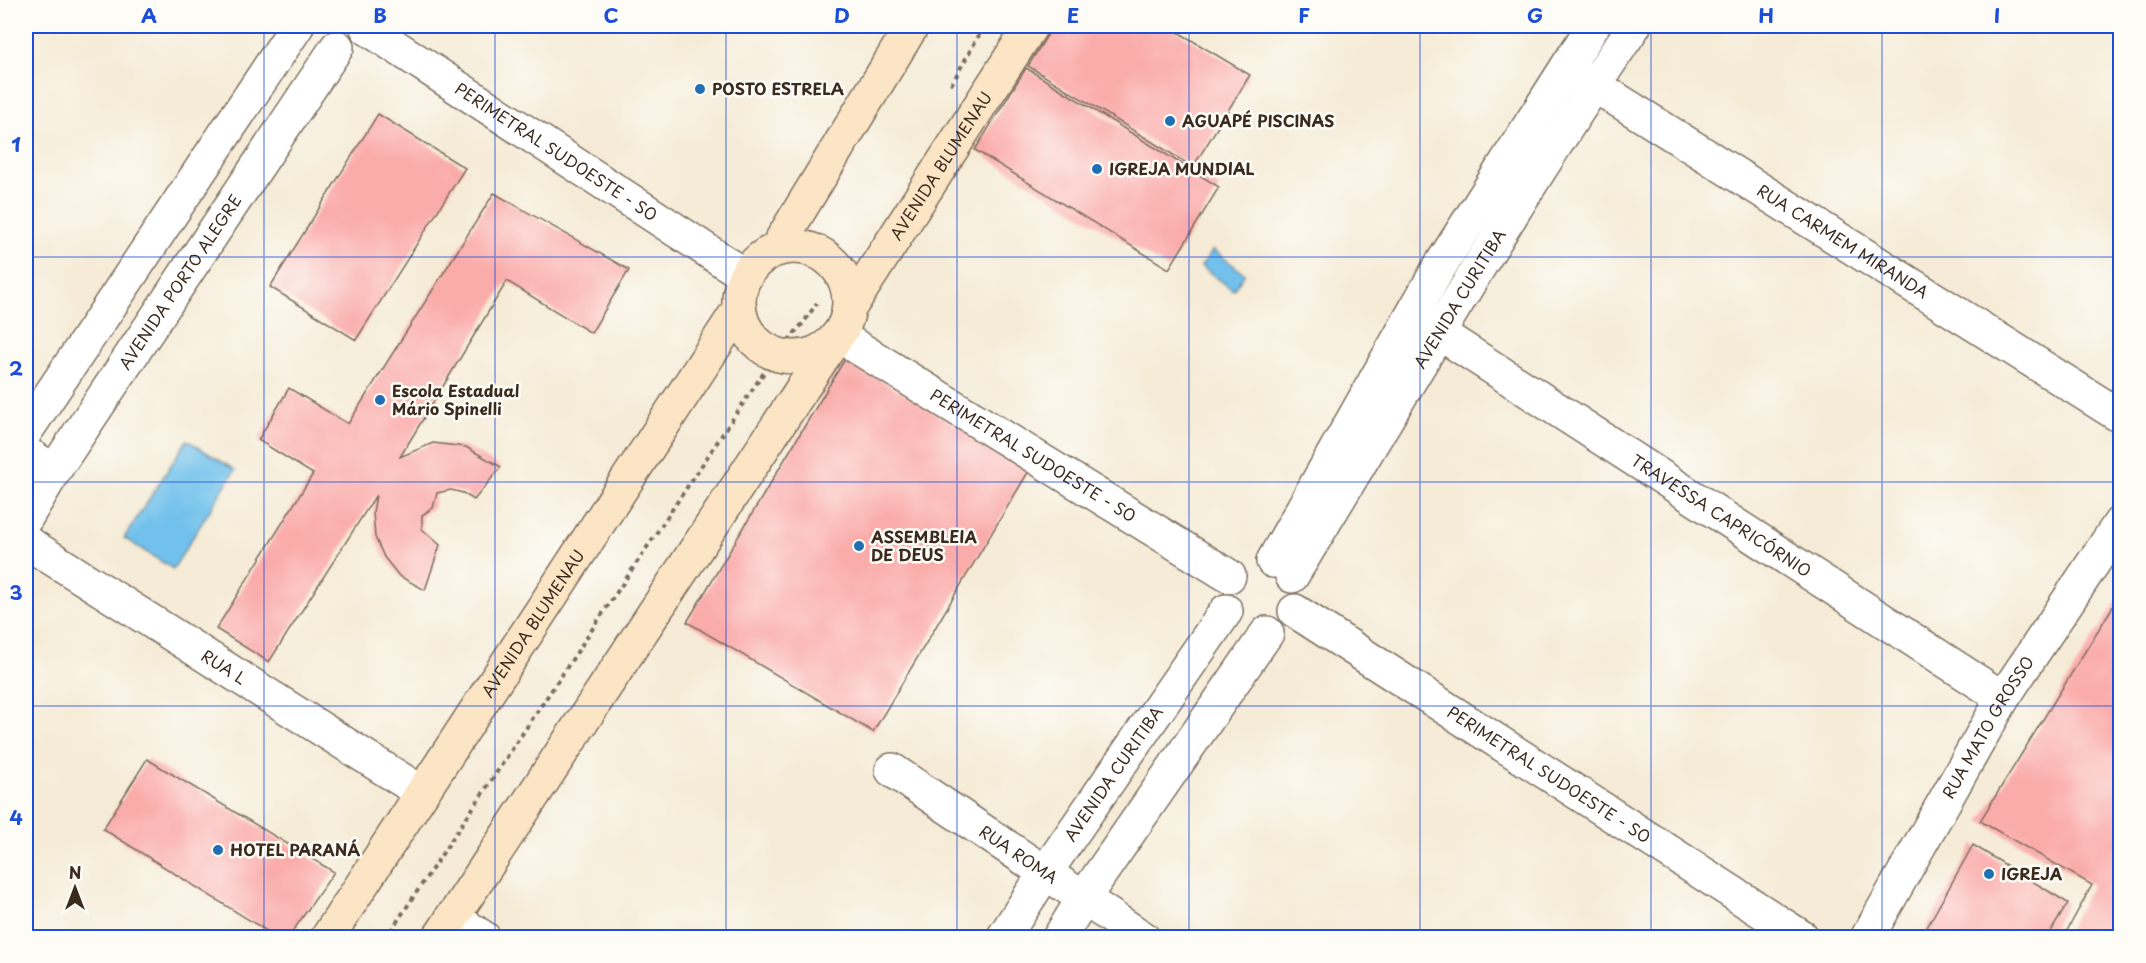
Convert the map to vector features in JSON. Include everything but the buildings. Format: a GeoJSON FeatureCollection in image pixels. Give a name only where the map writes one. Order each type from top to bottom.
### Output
{"type":"FeatureCollection","features":[{"type":"Feature","properties":{"kind":"main road"},"geometry":{"type":"LineString","coordinates":[[776,249],[912,26]]}},
{"type":"Feature","properties":{"kind":"main road","name":"AVENIDA BLUMENAU"},"geometry":{"type":"LineString","coordinates":[[446,927],[840,328],[1031,26]]}},
{"type":"Feature","properties":{"kind":"main road"},"geometry":{"type":"LineString","coordinates":[[804,247],[817,252],[838,268],[845,280],[840,328],[820,351],[806,356],[776,355],[751,337],[743,324],[739,309],[739,292],[753,264],[776,249],[804,247]]}},
{"type":"Feature","properties":{"kind":"main road","name":"AVENIDA BLUMENAU"},"geometry":{"type":"LineString","coordinates":[[327,938],[739,309]]}},
{"type":"Feature","properties":{"kind":"street"},"geometry":{"type":"LineString","coordinates":[[26,430],[298,26],[318,44],[337,47]]}},
{"type":"Feature","properties":{"kind":"street","name":"AVENIDA CURITIBA"},"geometry":{"type":"LineString","coordinates":[[1283,568],[1437,271],[1593,26]]}},
{"type":"Feature","properties":{"kind":"street","name":"AVENIDA CURITIBA"},"geometry":{"type":"LineString","coordinates":[[1283,568],[1439,333],[1593,85],[1634,26]]}},
{"type":"Feature","properties":{"kind":"street","name":"PERIMETRAL SUDOESTE - SO"},"geometry":{"type":"LineString","coordinates":[[337,47],[349,44],[367,27],[746,276]]}},
{"type":"Feature","properties":{"kind":"street","name":"AVENIDA PORTO ALEGRE"},"geometry":{"type":"LineString","coordinates":[[26,518],[54,471],[337,47]]}},
{"type":"Feature","properties":{"kind":"street","name":"RUA CARMEM MIRANDA"},"geometry":{"type":"LineString","coordinates":[[1566,68],[2121,416]]}},
{"type":"Feature","properties":{"kind":"street","name":"PERIMETRAL SUDOESTE - SO"},"geometry":{"type":"LineString","coordinates":[[840,328],[1229,576]]}},
{"type":"Feature","properties":{"kind":"street","name":"TRAVESSA CAPRICÓRNIO"},"geometry":{"type":"LineString","coordinates":[[1439,333],[2003,698]]}},
{"type":"Feature","properties":{"kind":"street"},"geometry":{"type":"LineString","coordinates":[[26,453],[54,471]]}},
{"type":"Feature","properties":{"kind":"street","name":"RUA MATO GROSSO"},"geometry":{"type":"LineString","coordinates":[[1867,938],[2003,698],[2121,524]]}},
{"type":"Feature","properties":{"kind":"street","name":"RUA L"},"geometry":{"type":"LineString","coordinates":[[26,542],[421,792]]}},
{"type":"Feature","properties":{"kind":"street"},"geometry":{"type":"LineString","coordinates":[[1261,559],[1283,568],[1298,587],[1299,599],[1296,611],[1289,621],[1279,629],[1267,633],[1255,633],[1233,622],[1226,611],[1223,599],[1224,587],[1229,576],[1249,560],[1261,559]]}},
{"type":"Feature","properties":{"kind":"street","name":"AVENIDA CURITIBA"},"geometry":{"type":"LineString","coordinates":[[1003,938],[1045,873],[1226,611]]}},
{"type":"Feature","properties":{"kind":"street","name":"PERIMETRAL SUDOESTE - SO"},"geometry":{"type":"LineString","coordinates":[[1296,611],[1803,938]]}},
{"type":"Feature","properties":{"kind":"street"},"geometry":{"type":"LineString","coordinates":[[1059,938],[1083,899],[1267,633]]}},
{"type":"Feature","properties":{"kind":"street","name":"RUA ROMA"},"geometry":{"type":"LineString","coordinates":[[892,770],[1143,938]]}},
{"type":"Feature","properties":{"kind":"street"},"geometry":{"type":"LineString","coordinates":[[446,927],[484,938]]}},
{"type":"Feature","properties":{"kind":"path"},"geometry":{"type":"LineString","coordinates":[[949,88],[984,26]]}},
{"type":"Feature","properties":{"kind":"path"},"geometry":{"type":"LineString","coordinates":[[386,938],[776,355],[804,322],[838,268]]}},
{"type":"Feature","properties":{"kind":"water"},"geometry":{"type":"Polygon","coordinates":[[[1213,250],[1245,274],[1233,290],[1201,266],[1213,250]]]}},
{"type":"Feature","properties":{"kind":"water"},"geometry":{"type":"Polygon","coordinates":[[[187,440],[235,470],[173,569],[124,538],[187,440]]]}},
{"type":"Feature","properties":{"kind":"place","name":"POSTO ESTRELA"},"geometry":{"type":"Point","coordinates":[700,89]}},
{"type":"Feature","properties":{"kind":"place","name":"AGUAPÉ PISCINAS"},"geometry":{"type":"Point","coordinates":[1170,121]}},
{"type":"Feature","properties":{"kind":"place","name":"IGREJA MUNDIAL"},"geometry":{"type":"Point","coordinates":[1097,169]}},
{"type":"Feature","properties":{"kind":"place","name":"Escola Estadual Mário Spinelli"},"geometry":{"type":"Point","coordinates":[380,400]}},
{"type":"Feature","properties":{"kind":"place","name":"ASSEMBLEIA DE DEUS"},"geometry":{"type":"Point","coordinates":[859,546]}},
{"type":"Feature","properties":{"kind":"place","name":"HOTEL PARANÁ"},"geometry":{"type":"Point","coordinates":[218,850]}},
{"type":"Feature","properties":{"kind":"place","name":"IGREJA"},"geometry":{"type":"Point","coordinates":[1989,874]}}]}
